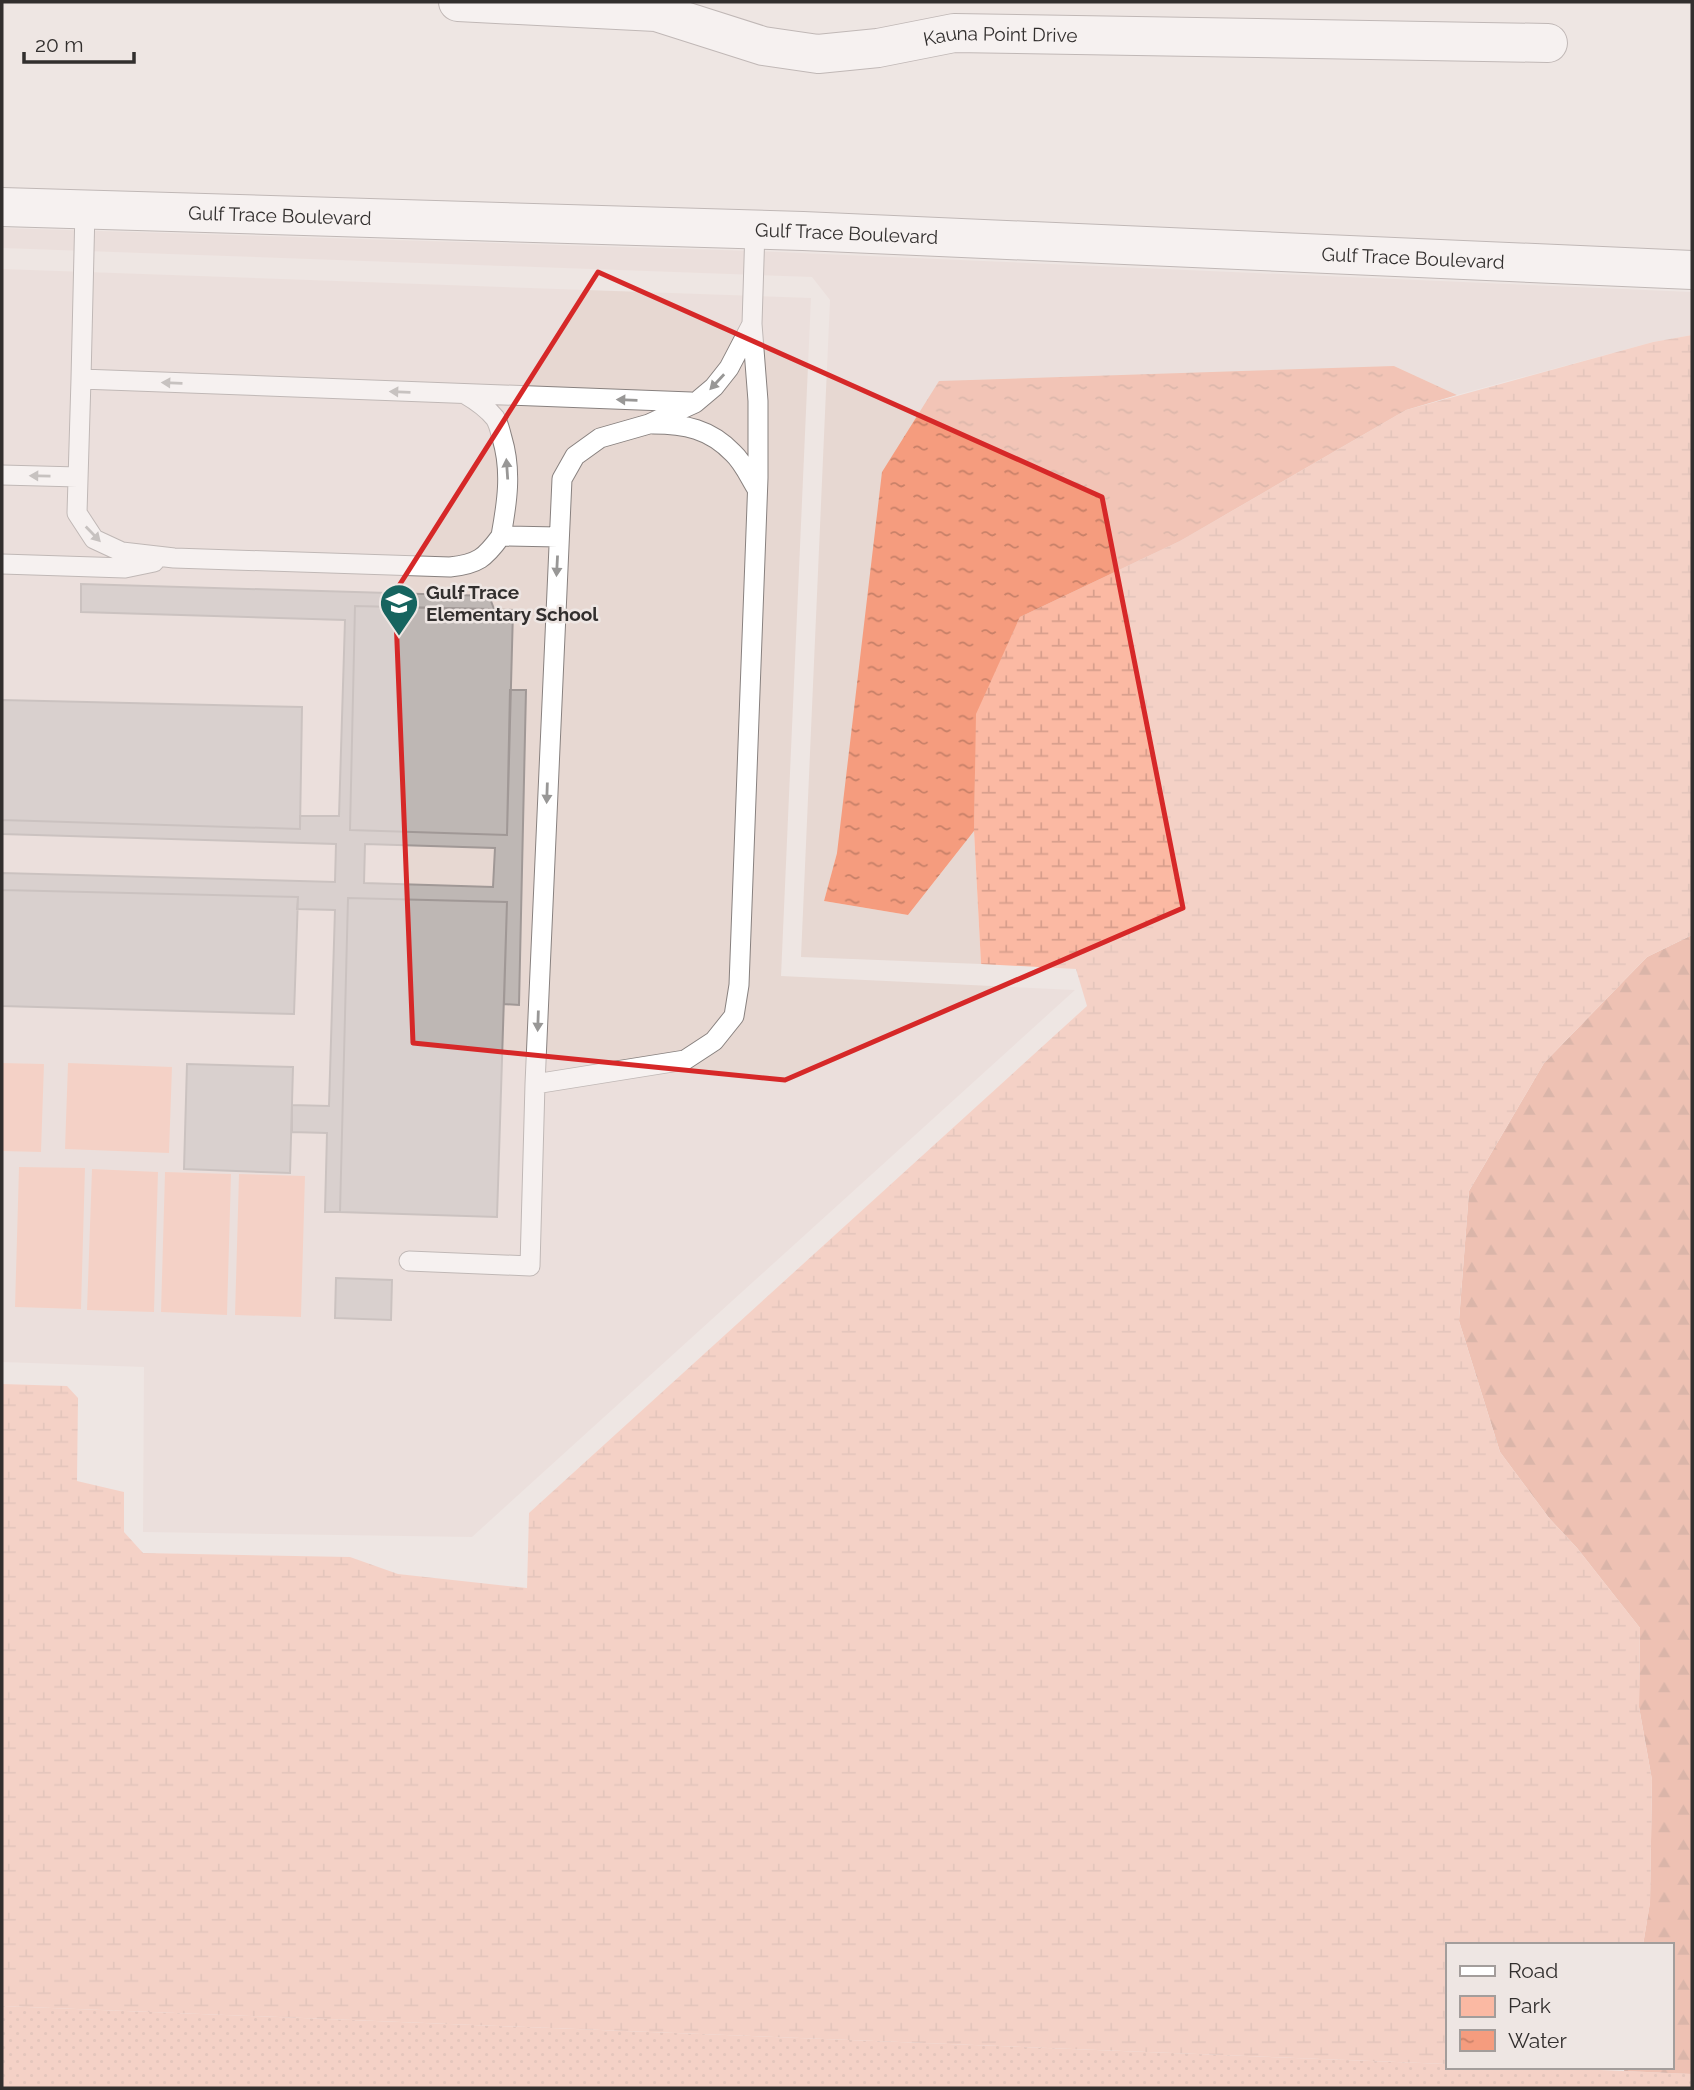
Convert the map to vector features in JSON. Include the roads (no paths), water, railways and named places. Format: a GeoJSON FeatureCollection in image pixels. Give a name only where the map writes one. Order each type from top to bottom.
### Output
{"type":"FeatureCollection","features":[{"type":"Feature","properties":{"kind":"street","name":"Kauna Point Drive"},"geometry":{"type":"LineString","coordinates":[[458,2],[556,4],[656,12],[763,46],[818,54],[878,48],[954,33],[1548,43]]}},
{"type":"Feature","properties":{"kind":"street","name":"Gulf Trace Boulevard"},"geometry":{"type":"LineString","coordinates":[[2,206],[755,229],[1692,270]]}},
{"type":"Feature","properties":{"kind":"lane"},"geometry":{"type":"LineString","coordinates":[[85,209],[77,513],[94,539],[122,552],[174,558],[450,568],[479,561],[500,536],[509,473],[505,446],[497,421],[483,405],[465,394]]}},
{"type":"Feature","properties":{"kind":"lane"},"geometry":{"type":"LineString","coordinates":[[535,1084],[685,1060],[714,1041],[734,1016],[740,985],[757,489],[758,401],[752,324],[755,229]]}},
{"type":"Feature","properties":{"kind":"lane"},"geometry":{"type":"LineString","coordinates":[[410,1261],[530,1266],[535,1084],[562,480],[575,456],[600,438],[649,424],[695,402],[714,387],[729,368],[752,324]]}},
{"type":"Feature","properties":{"kind":"lane"},"geometry":{"type":"LineString","coordinates":[[81,379],[695,402]]}},
{"type":"Feature","properties":{"kind":"lane"},"geometry":{"type":"LineString","coordinates":[[649,424],[677,424],[702,430],[734,453],[757,489]]}},
{"type":"Feature","properties":{"kind":"lane"},"geometry":{"type":"LineString","coordinates":[[2,475],[78,477]]}},
{"type":"Feature","properties":{"kind":"lane"},"geometry":{"type":"LineString","coordinates":[[500,536],[558,537]]}},
{"type":"Feature","properties":{"kind":"lane"},"geometry":{"type":"LineString","coordinates":[[2,564],[125,568],[174,558]]}},
{"type":"Feature","properties":{"kind":"water"},"geometry":{"type":"Polygon","coordinates":[[[1394,366],[1457,395],[1406,410],[1180,541],[1020,617],[976,714],[974,831],[908,915],[824,901],[837,853],[882,472],[939,381],[1394,366]]]}},
{"type":"Feature","properties":{"kind":"place","name":"Gulf Trace Elementary School"},"geometry":{"type":"Point","coordinates":[399,637]}}]}
